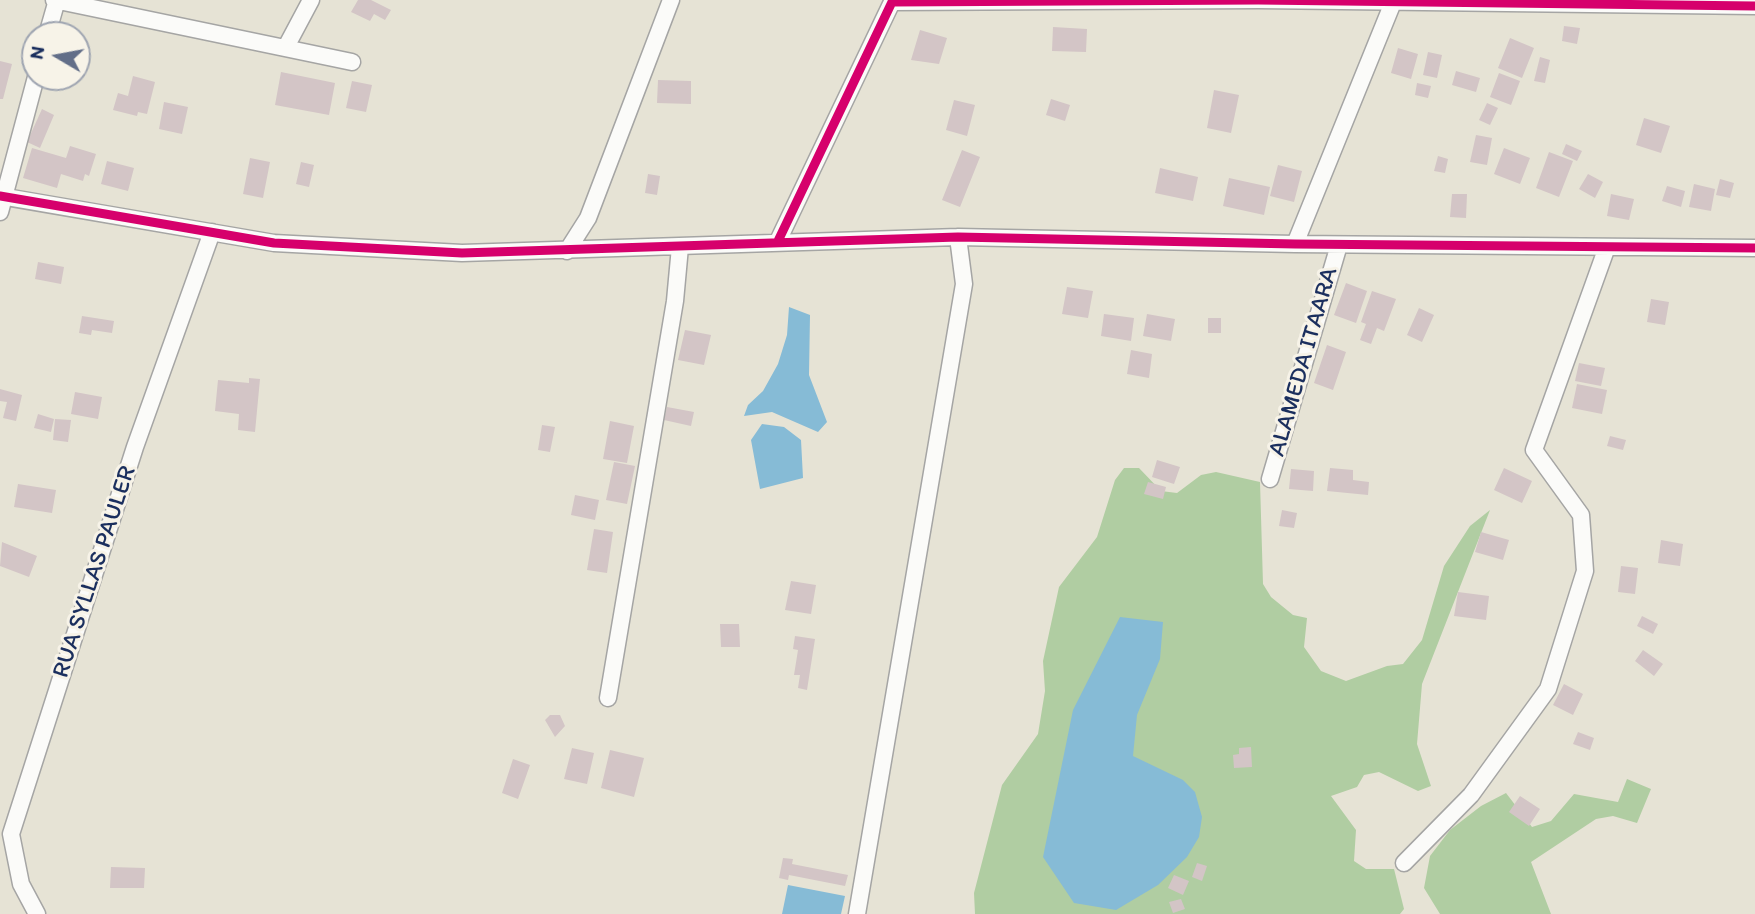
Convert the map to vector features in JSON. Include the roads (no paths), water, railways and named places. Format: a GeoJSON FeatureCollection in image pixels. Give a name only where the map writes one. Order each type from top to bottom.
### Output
{"type":"FeatureCollection","features":[{"type":"Feature","properties":{"kind":"street"},"geometry":{"type":"LineString","coordinates":[[286,47],[311,0]]}},
{"type":"Feature","properties":{"kind":"street"},"geometry":{"type":"LineString","coordinates":[[567,251],[587,218],[671,0]]}},
{"type":"Feature","properties":{"kind":"street"},"geometry":{"type":"LineString","coordinates":[[778,241],[892,2],[1258,0],[1755,6]]}},
{"type":"Feature","properties":{"kind":"street"},"geometry":{"type":"LineString","coordinates":[[51,21],[56,1],[352,62]]}},
{"type":"Feature","properties":{"kind":"street"},"geometry":{"type":"LineString","coordinates":[[1295,244],[1393,1]]}},
{"type":"Feature","properties":{"kind":"street"},"geometry":{"type":"LineString","coordinates":[[32,91],[1,201],[274,243],[461,253],[958,237],[1339,245],[1755,248]]}},
{"type":"Feature","properties":{"kind":"street","name":"RUA SYLLAS PAULER"},"geometry":{"type":"LineString","coordinates":[[37,914],[21,884],[10,834],[135,447],[212,232]]}},
{"type":"Feature","properties":{"kind":"street"},"geometry":{"type":"LineString","coordinates":[[857,914],[964,284],[958,237]]}},
{"type":"Feature","properties":{"kind":"street","name":"ALAMEDA ITAARA"},"geometry":{"type":"LineString","coordinates":[[1270,479],[1339,245]]}},
{"type":"Feature","properties":{"kind":"street"},"geometry":{"type":"LineString","coordinates":[[608,698],[675,301],[680,247]]}},
{"type":"Feature","properties":{"kind":"street"},"geometry":{"type":"LineString","coordinates":[[1404,863],[1471,795],[1548,689],[1585,570],[1581,514],[1534,450],[1608,247]]}},
{"type":"Feature","properties":{"kind":"water"},"geometry":{"type":"Polygon","coordinates":[[[789,307],[810,315],[809,375],[827,422],[818,432],[772,412],[744,416],[748,405],[763,391],[778,364],[787,335],[789,307]]]}},
{"type":"Feature","properties":{"kind":"water"},"geometry":{"type":"Polygon","coordinates":[[[762,424],[784,427],[801,440],[803,478],[760,489],[751,440],[762,424]]]}},
{"type":"Feature","properties":{"kind":"water"},"geometry":{"type":"Polygon","coordinates":[[[1120,617],[1163,622],[1160,659],[1137,715],[1133,756],[1183,780],[1195,792],[1202,817],[1199,837],[1187,857],[1158,885],[1116,910],[1074,903],[1043,857],[1073,710],[1120,617]]]}},
{"type":"Feature","properties":{"kind":"water"},"geometry":{"type":"Polygon","coordinates":[[[788,885],[845,896],[841,914],[782,914],[788,885]]]}}]}
